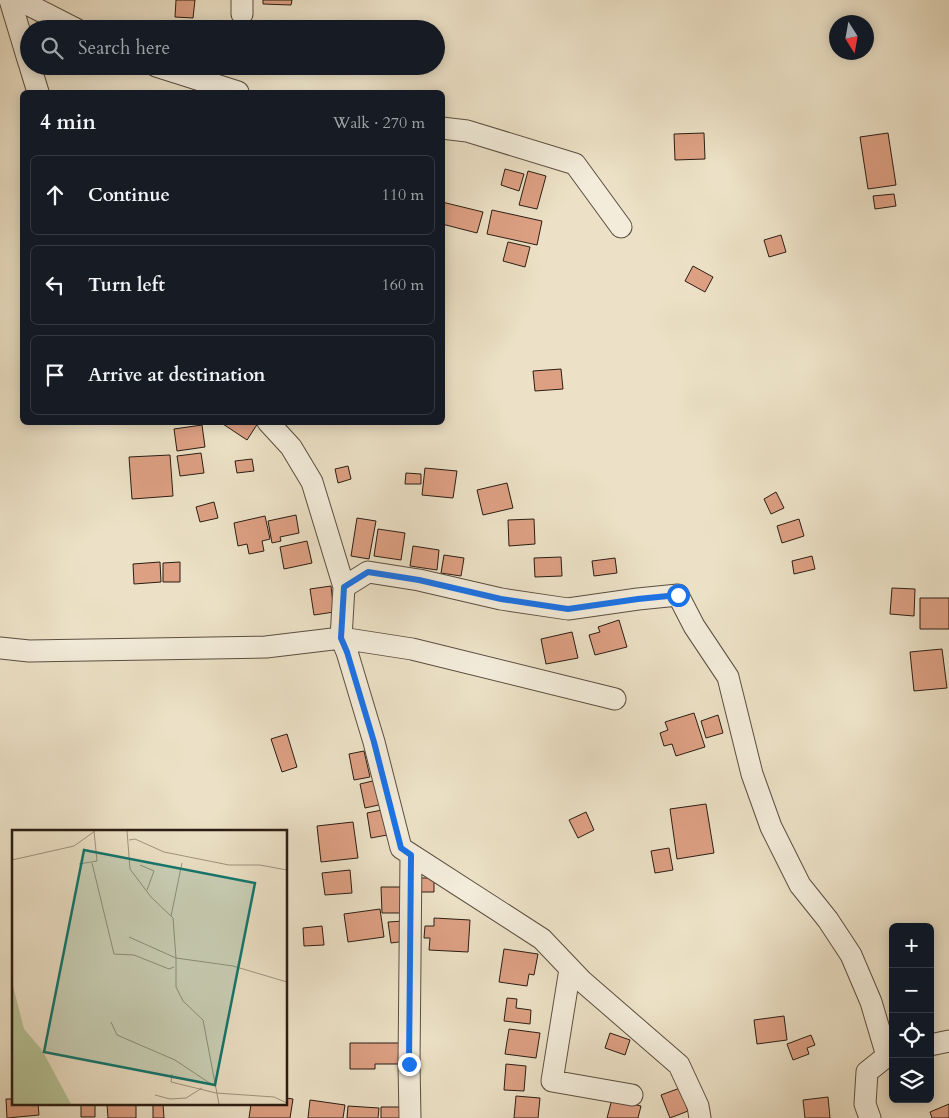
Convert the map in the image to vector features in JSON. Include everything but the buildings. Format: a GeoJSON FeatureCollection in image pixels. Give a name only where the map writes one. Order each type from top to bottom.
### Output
{"type":"FeatureCollection","features":[{"type":"Feature","properties":{"kind":"street"},"geometry":{"type":"LineString","coordinates":[[10,0],[20,34]]}},
{"type":"Feature","properties":{"kind":"street"},"geometry":{"type":"LineString","coordinates":[[19,0],[58,20]]}},
{"type":"Feature","properties":{"kind":"street"},"geometry":{"type":"LineString","coordinates":[[33,75],[37,90]]}},
{"type":"Feature","properties":{"kind":"street"},"geometry":{"type":"LineString","coordinates":[[184,75],[232,90]]}},
{"type":"Feature","properties":{"kind":"street"},"geometry":{"type":"LineString","coordinates":[[445,128],[467,131],[575,164],[622,227]]}},
{"type":"Feature","properties":{"kind":"street"},"geometry":{"type":"LineString","coordinates":[[271,425],[291,447],[312,482],[344,587],[341,638],[374,742],[401,848],[542,939],[595,993],[679,1064],[698,1106],[700,1118]]}},
{"type":"Feature","properties":{"kind":"street"},"geometry":{"type":"LineString","coordinates":[[344,587],[368,572],[419,580],[501,599],[568,609],[678,595],[694,626],[728,677],[752,774],[771,827],[800,886],[828,920],[851,954],[889,1052]]}},
{"type":"Feature","properties":{"kind":"street"},"geometry":{"type":"LineString","coordinates":[[0,648],[29,652],[266,647],[341,638],[412,649],[614,699]]}},
{"type":"Feature","properties":{"kind":"street"},"geometry":{"type":"LineString","coordinates":[[410,1118],[411,855]]}},
{"type":"Feature","properties":{"kind":"street"},"geometry":{"type":"LineString","coordinates":[[570,969],[552,1081],[632,1095]]}},
{"type":"Feature","properties":{"kind":"street"},"geometry":{"type":"LineString","coordinates":[[934,1044],[949,1041]]}},
{"type":"Feature","properties":{"kind":"street"},"geometry":{"type":"LineString","coordinates":[[870,1118],[865,1104],[868,1072],[889,1056]]}},
{"type":"Feature","properties":{"kind":"route"},"geometry":{"type":"LineString","coordinates":[[409,1064],[411,855],[401,848],[374,742],[341,638],[344,587],[368,572],[419,580],[501,599],[568,609],[678,595]]}}]}
